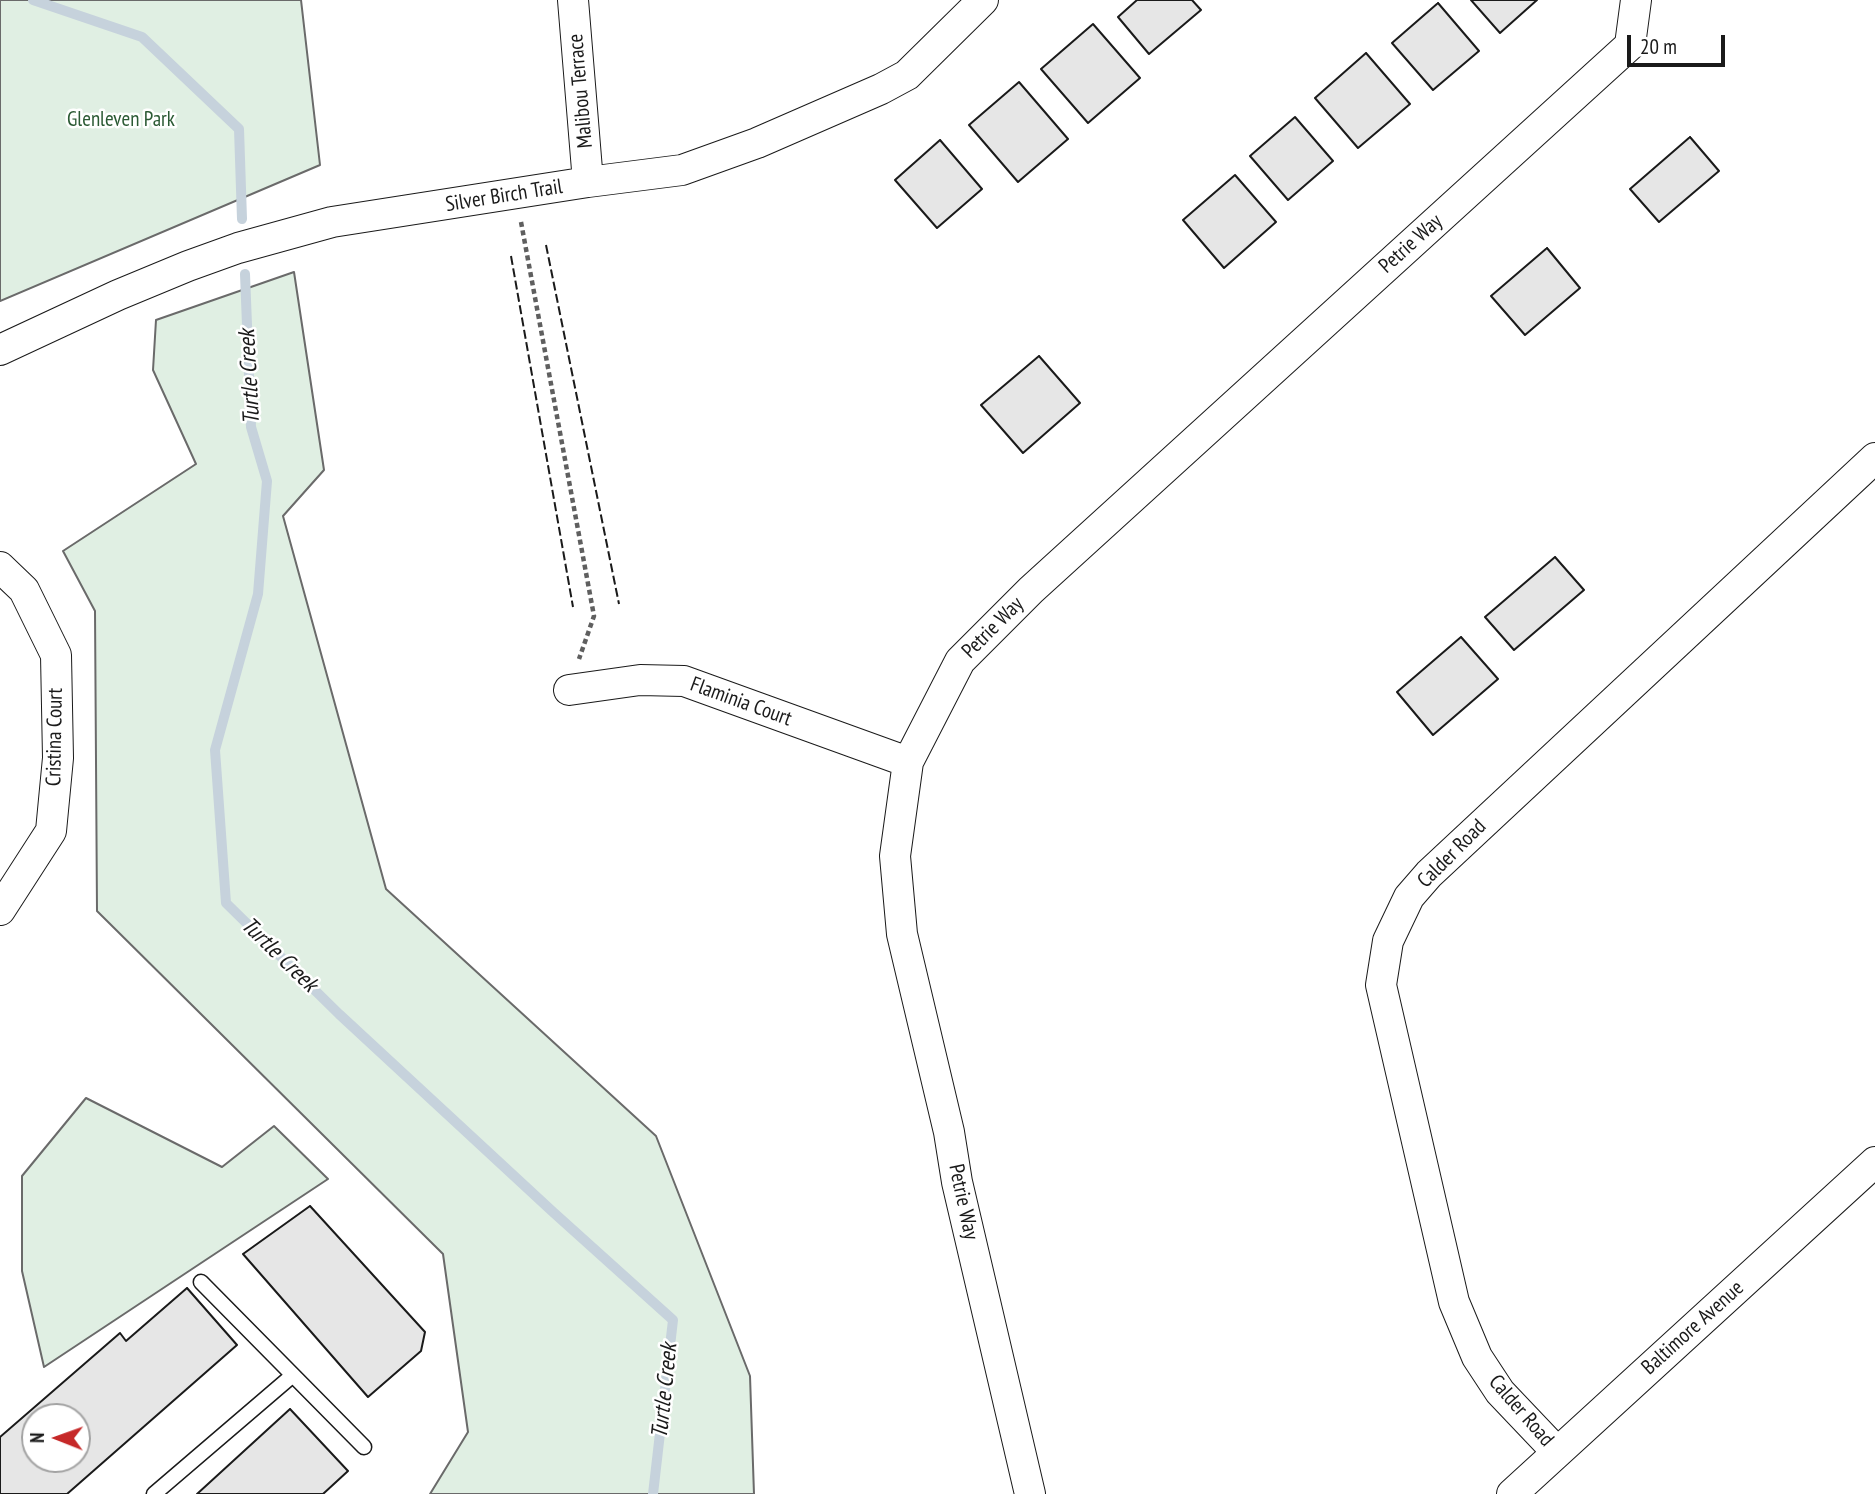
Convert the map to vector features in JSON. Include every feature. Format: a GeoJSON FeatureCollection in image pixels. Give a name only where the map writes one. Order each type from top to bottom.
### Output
{"type":"FeatureCollection","features":[{"type":"Feature","properties":{"kind":"street","name":"Malibou Terrace"},"geometry":{"type":"LineString","coordinates":[[573,0],[588,182]]}},
{"type":"Feature","properties":{"kind":"street","name":"Silver Birch Trail"},"geometry":{"type":"LineString","coordinates":[[0,350],[118,295],[238,248],[332,222],[682,170],[757,143],[881,89],[906,75],[983,0]]}},
{"type":"Feature","properties":{"kind":"street","name":"Petrie Way"},"geometry":{"type":"LineString","coordinates":[[1030,1494],[902,934],[895,856],[908,762],[960,661],[1031,590],[1630,45],[1636,0]]}},
{"type":"Feature","properties":{"kind":"street","name":"Calder Road"},"geometry":{"type":"LineString","coordinates":[[1557,1452],[1500,1392],[1477,1357],[1454,1302],[1381,985],[1388,941],[1409,897],[1429,874],[1872,466]]}},
{"type":"Feature","properties":{"kind":"street","name":"Cristina Court"},"geometry":{"type":"LineString","coordinates":[[0,567],[24,590],[57,655],[58,758],[51,831],[0,910]]}},
{"type":"Feature","properties":{"kind":"street","name":"Flaminia Court"},"geometry":{"type":"LineString","coordinates":[[569,690],[640,680],[684,681],[908,762]]}},
{"type":"Feature","properties":{"kind":"street","name":"Baltimore Avenue"},"geometry":{"type":"LineString","coordinates":[[1512,1494],[1875,1162]]}},
{"type":"Feature","properties":{"kind":"lane"},"geometry":{"type":"LineString","coordinates":[[201,1282],[365,1447]]}},
{"type":"Feature","properties":{"kind":"lane"},"geometry":{"type":"LineString","coordinates":[[154,1494],[293,1375]]}},
{"type":"Feature","properties":{"kind":"path"},"geometry":{"type":"LineString","coordinates":[[515,194],[594,616],[569,690]]}},
{"type":"Feature","properties":{"kind":"green space","name":"Glenleven Park"},"geometry":{"type":"Polygon","coordinates":[[[0,0],[301,0],[320,165],[0,301],[0,0]]]}},
{"type":"Feature","properties":{"kind":"green space"},"geometry":{"type":"Polygon","coordinates":[[[294,272],[324,470],[283,516],[386,889],[656,1136],[750,1376],[754,1494],[430,1494],[468,1432],[443,1254],[97,911],[95,611],[63,551],[196,464],[153,370],[156,320],[294,272]]]}},
{"type":"Feature","properties":{"kind":"green space"},"geometry":{"type":"Polygon","coordinates":[[[86,1098],[222,1167],[274,1126],[328,1179],[44,1367],[22,1271],[22,1176],[86,1098]]]}},
{"type":"Feature","properties":{"kind":"building"},"geometry":{"type":"Polygon","coordinates":[[[1137,0],[1192,0],[1201,10],[1149,54],[1118,17],[1137,0]]]}},
{"type":"Feature","properties":{"kind":"building"},"geometry":{"type":"Polygon","coordinates":[[[1471,0],[1537,0],[1500,33],[1471,0]]]}},
{"type":"Feature","properties":{"kind":"building"},"geometry":{"type":"Polygon","coordinates":[[[1438,3],[1479,51],[1433,90],[1392,43],[1438,3]]]}},
{"type":"Feature","properties":{"kind":"building"},"geometry":{"type":"Polygon","coordinates":[[[1093,24],[1140,78],[1088,123],[1041,69],[1093,24]]]}},
{"type":"Feature","properties":{"kind":"building"},"geometry":{"type":"Polygon","coordinates":[[[1366,53],[1410,104],[1358,148],[1315,98],[1366,53]]]}},
{"type":"Feature","properties":{"kind":"building"},"geometry":{"type":"Polygon","coordinates":[[[1019,82],[1068,139],[1018,182],[969,125],[1019,82]]]}},
{"type":"Feature","properties":{"kind":"building"},"geometry":{"type":"Polygon","coordinates":[[[1295,117],[1333,161],[1288,200],[1250,156],[1295,117]]]}},
{"type":"Feature","properties":{"kind":"building"},"geometry":{"type":"Polygon","coordinates":[[[1690,137],[1719,171],[1659,222],[1630,189],[1690,137]]]}},
{"type":"Feature","properties":{"kind":"building"},"geometry":{"type":"Polygon","coordinates":[[[940,140],[982,189],[937,228],[895,180],[940,140]]]}},
{"type":"Feature","properties":{"kind":"building"},"geometry":{"type":"Polygon","coordinates":[[[1235,175],[1276,222],[1224,268],[1183,220],[1235,175]]]}},
{"type":"Feature","properties":{"kind":"building"},"geometry":{"type":"Polygon","coordinates":[[[1547,248],[1580,288],[1525,335],[1491,296],[1547,248]]]}},
{"type":"Feature","properties":{"kind":"building"},"geometry":{"type":"Polygon","coordinates":[[[1039,356],[1080,403],[1023,453],[981,405],[1039,356]]]}},
{"type":"Feature","properties":{"kind":"building"},"geometry":{"type":"Polygon","coordinates":[[[1555,557],[1584,590],[1514,650],[1485,617],[1555,557]]]}},
{"type":"Feature","properties":{"kind":"building"},"geometry":{"type":"Polygon","coordinates":[[[1461,637],[1498,679],[1433,735],[1397,692],[1461,637]]]}},
{"type":"Feature","properties":{"kind":"building"},"geometry":{"type":"Polygon","coordinates":[[[310,1206],[425,1332],[421,1351],[368,1397],[243,1254],[310,1206]]]}},
{"type":"Feature","properties":{"kind":"building"},"geometry":{"type":"Polygon","coordinates":[[[187,1288],[237,1345],[91,1473],[91,1403],[39,1403],[120,1333],[126,1341],[187,1288]]]}},
{"type":"Feature","properties":{"kind":"building"},"geometry":{"type":"Polygon","coordinates":[[[290,1409],[348,1471],[323,1494],[197,1494],[290,1409]]]}},
{"type":"Feature","properties":{"kind":"building"},"geometry":{"type":"Polygon","coordinates":[[[21,1419],[21,1473],[91,1473],[67,1494],[0,1494],[0,1437],[21,1419]]]}},
{"type":"Feature","properties":{"kind":"waterway","name":"Turtle Creek"},"geometry":{"type":"LineString","coordinates":[[33,0],[142,37],[239,129],[242,219]]}},
{"type":"Feature","properties":{"kind":"waterway","name":"Turtle Creek"},"geometry":{"type":"LineString","coordinates":[[245,274],[251,427],[267,481],[258,594],[215,750],[226,903],[339,1014],[673,1320],[653,1494]]}},
{"type":"Feature","properties":{"kind":"fence"},"geometry":{"type":"LineString","coordinates":[[546,245],[619,604]]}},
{"type":"Feature","properties":{"kind":"fence"},"geometry":{"type":"LineString","coordinates":[[511,256],[573,607]]}}]}
